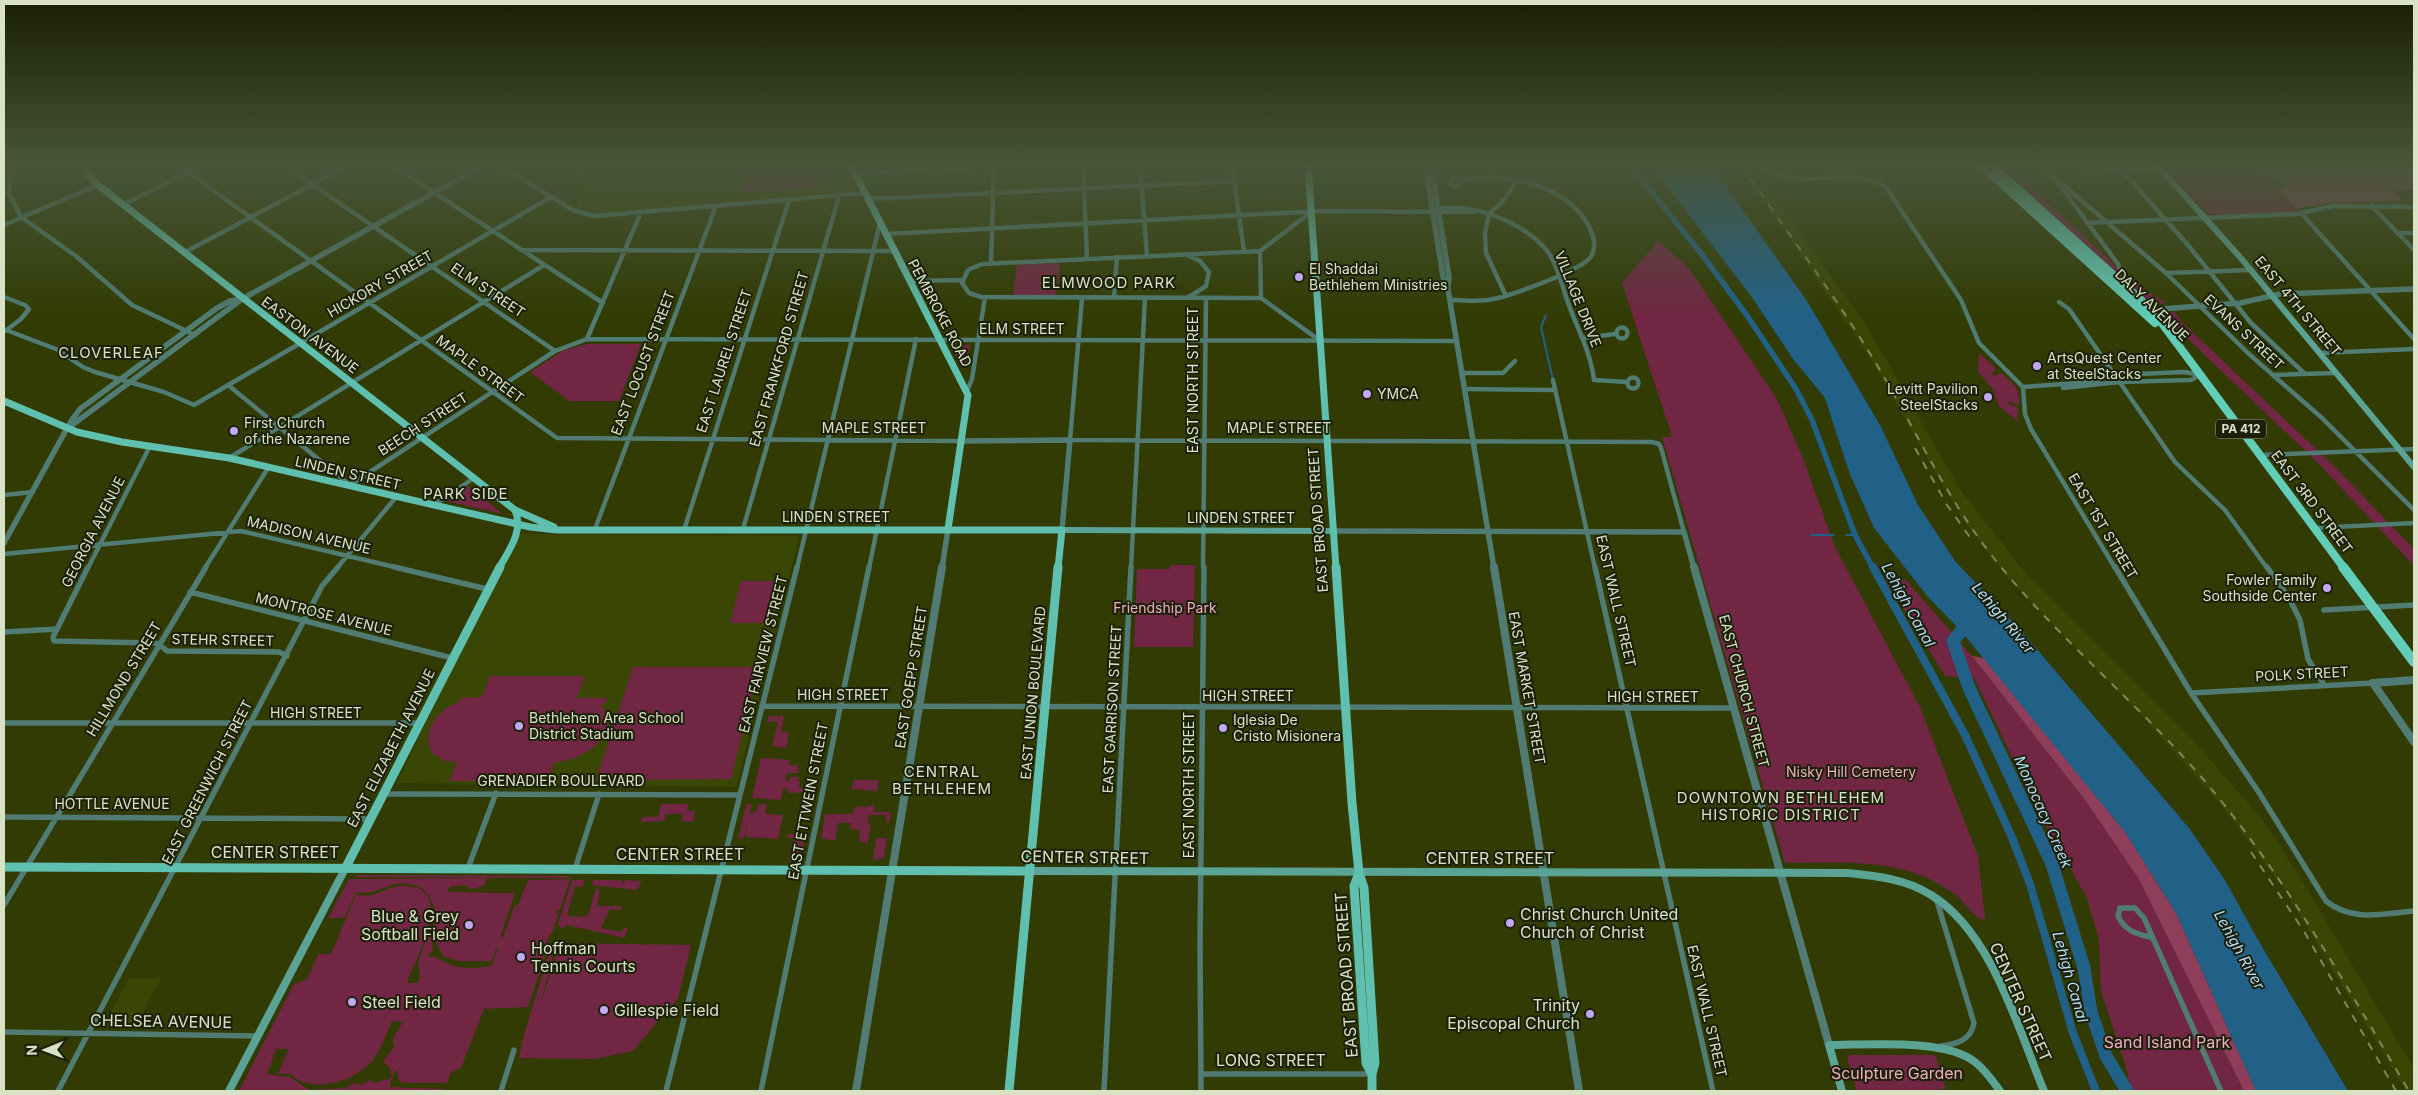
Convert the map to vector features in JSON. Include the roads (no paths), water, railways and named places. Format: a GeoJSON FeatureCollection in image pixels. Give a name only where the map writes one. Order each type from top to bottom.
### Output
{"type":"FeatureCollection","features":[{"type":"Feature","properties":{"kind":"highway","name":"DALY AVENUE"},"geometry":{"type":"LineString","coordinates":[[2039,216],[2146,310]]}},
{"type":"Feature","properties":{"kind":"highway","name":"DALY AVENUE"},"geometry":{"type":"LineString","coordinates":[[2048,216],[2114,276],[2188,358]]}},
{"type":"Feature","properties":{"kind":"highway","name":"EAST 3RD STREET"},"geometry":{"type":"LineString","coordinates":[[2188,358],[2414,662]]}},
{"type":"Feature","properties":{"kind":"main road","name":"EASTON AVENUE"},"geometry":{"type":"LineString","coordinates":[[139,216],[242,299],[422,436],[515,510],[553,525],[557,530]]}},
{"type":"Feature","properties":{"kind":"main road","name":"PEMBROKE ROAD"},"geometry":{"type":"LineString","coordinates":[[877,216],[967,391]]}},
{"type":"Feature","properties":{"kind":"main road","name":"EAST BROAD STREET"},"geometry":{"type":"LineString","coordinates":[[1311,216],[1332,530],[1359,873],[1354,886],[1357,946],[1366,1063],[1372,1074],[1372,1091]]}},
{"type":"Feature","properties":{"kind":"main road","name":"EAST 4TH STREET"},"geometry":{"type":"LineString","coordinates":[[2205,217],[2414,467]]}},
{"type":"Feature","properties":{"kind":"main road","name":"EAST GOEPP STREET"},"geometry":{"type":"LineString","coordinates":[[948,529],[968,409],[967,391]]}},
{"type":"Feature","properties":{"kind":"main road","name":"LINDEN STREET"},"geometry":{"type":"LineString","coordinates":[[4,401],[68,428],[93,436],[228,458],[530,527],[557,530],[1332,530]]}},
{"type":"Feature","properties":{"kind":"main road"},"geometry":{"type":"LineString","coordinates":[[515,510],[519,523]]}},
{"type":"Feature","properties":{"kind":"main road","name":"EAST ELIZABETH AVENUE"},"geometry":{"type":"LineString","coordinates":[[229,1091],[517,534],[519,523]]}},
{"type":"Feature","properties":{"kind":"main road","name":"EAST UNION BOULEVARD"},"geometry":{"type":"LineString","coordinates":[[1009,1091],[1062,530]]}},
{"type":"Feature","properties":{"kind":"main road","name":"CENTER STREET"},"geometry":{"type":"LineString","coordinates":[[4,867],[346,867],[1202,873],[1780,872],[1878,875],[1914,885],[1936,898],[1966,925],[1986,953],[2044,1091]]}},
{"type":"Feature","properties":{"kind":"main road"},"geometry":{"type":"LineString","coordinates":[[1829,1045],[1937,1047],[1957,1051],[1974,1061],[1990,1077],[2000,1091]]}},
{"type":"Feature","properties":{"kind":"main road","name":"EAST CHURCH STREET"},"geometry":{"type":"LineString","coordinates":[[1829,1045],[1842,1091]]}},
{"type":"Feature","properties":{"kind":"street","name":"ELM STREET"},"geometry":{"type":"LineString","coordinates":[[358,216],[555,351]]}},
{"type":"Feature","properties":{"kind":"street"},"geometry":{"type":"LineString","coordinates":[[68,428],[242,299],[391,216]]}},
{"type":"Feature","properties":{"kind":"street"},"geometry":{"type":"LineString","coordinates":[[470,216],[603,303]]}},
{"type":"Feature","properties":{"kind":"street","name":"HICKORY STREET"},"geometry":{"type":"LineString","coordinates":[[130,382],[164,392],[194,404],[518,216]]}},
{"type":"Feature","properties":{"kind":"street"},"geometry":{"type":"LineString","coordinates":[[587,338],[639,216]]}},
{"type":"Feature","properties":{"kind":"street","name":"EAST LOCUST STREET"},"geometry":{"type":"LineString","coordinates":[[595,529],[712,216]]}},
{"type":"Feature","properties":{"kind":"street","name":"EAST LAUREL STREET"},"geometry":{"type":"LineString","coordinates":[[684,530],[784,216]]}},
{"type":"Feature","properties":{"kind":"street","name":"EAST FRANKFORD STREET"},"geometry":{"type":"LineString","coordinates":[[742,529],[834,216]]}},
{"type":"Feature","properties":{"kind":"street"},"geometry":{"type":"LineString","coordinates":[[991,263],[992,216]]}},
{"type":"Feature","properties":{"kind":"street"},"geometry":{"type":"LineString","coordinates":[[1086,216],[1086,258]]}},
{"type":"Feature","properties":{"kind":"street"},"geometry":{"type":"LineString","coordinates":[[1144,216],[1147,256]]}},
{"type":"Feature","properties":{"kind":"street","name":"VILLAGE DRIVE"},"geometry":{"type":"LineString","coordinates":[[886,234],[1237,216]]}},
{"type":"Feature","properties":{"kind":"street"},"geometry":{"type":"LineString","coordinates":[[1239,216],[1244,251]]}},
{"type":"Feature","properties":{"kind":"street"},"geometry":{"type":"LineString","coordinates":[[1306,216],[1260,251],[991,263],[972,268],[966,272],[962,280],[964,288],[969,293],[985,297],[1261,298],[1320,340]]}},
{"type":"Feature","properties":{"kind":"street","name":"EAST MARKET STREET"},"geometry":{"type":"LineString","coordinates":[[1437,216],[1443,277],[1448,289],[1457,341],[1579,1091]]}},
{"type":"Feature","properties":{"kind":"street"},"geometry":{"type":"LineString","coordinates":[[1489,216],[1485,232],[1486,253],[1506,296]]}},
{"type":"Feature","properties":{"kind":"street","name":"VILLAGE DRIVE"},"geometry":{"type":"LineString","coordinates":[[1494,216],[1512,224],[1539,242],[1550,254],[1592,364],[1594,380],[1627,382]]}},
{"type":"Feature","properties":{"kind":"street"},"geometry":{"type":"LineString","coordinates":[[1450,300],[1491,299],[1506,296],[1576,269],[1589,260],[1595,245],[1589,228],[1581,216]]}},
{"type":"Feature","properties":{"kind":"street"},"geometry":{"type":"LineString","coordinates":[[1905,216],[1961,300],[1979,343],[2024,388],[2191,380],[2201,375]]}},
{"type":"Feature","properties":{"kind":"street"},"geometry":{"type":"LineString","coordinates":[[2082,216],[2121,269],[2120,274],[2114,276]]}},
{"type":"Feature","properties":{"kind":"street","name":"EVANS STREET"},"geometry":{"type":"LineString","coordinates":[[2101,216],[2166,273],[2273,375],[2322,418],[2414,510]]}},
{"type":"Feature","properties":{"kind":"street"},"geometry":{"type":"LineString","coordinates":[[2162,216],[2267,340],[2305,374]]}},
{"type":"Feature","properties":{"kind":"street"},"geometry":{"type":"LineString","coordinates":[[2087,223],[2234,216]]}},
{"type":"Feature","properties":{"kind":"street"},"geometry":{"type":"LineString","coordinates":[[2304,216],[2414,339]]}},
{"type":"Feature","properties":{"kind":"street"},"geometry":{"type":"LineString","coordinates":[[2382,216],[2414,250]]}},
{"type":"Feature","properties":{"kind":"street"},"geometry":{"type":"LineString","coordinates":[[4,221],[21,217],[76,256],[132,305],[195,335]]}},
{"type":"Feature","properties":{"kind":"street"},"geometry":{"type":"LineString","coordinates":[[4,225],[21,217]]}},
{"type":"Feature","properties":{"kind":"street"},"geometry":{"type":"LineString","coordinates":[[185,252],[250,217]]}},
{"type":"Feature","properties":{"kind":"street","name":"MAPLE STREET"},"geometry":{"type":"LineString","coordinates":[[250,217],[557,438],[963,441],[1472,441],[1659,444]]}},
{"type":"Feature","properties":{"kind":"street","name":"EAST FAIRVIEW STREET"},"geometry":{"type":"LineString","coordinates":[[666,1091],[806,530],[880,223]]}},
{"type":"Feature","properties":{"kind":"street"},"geometry":{"type":"LineString","coordinates":[[2398,233],[2414,233]]}},
{"type":"Feature","properties":{"kind":"street"},"geometry":{"type":"LineString","coordinates":[[521,250],[894,251]]}},
{"type":"Feature","properties":{"kind":"street"},"geometry":{"type":"LineString","coordinates":[[1260,251],[1261,298]]}},
{"type":"Feature","properties":{"kind":"street"},"geometry":{"type":"LineString","coordinates":[[1185,254],[1204,264],[1209,276],[1203,288],[1186,298]]}},
{"type":"Feature","properties":{"kind":"street"},"geometry":{"type":"LineString","coordinates":[[1114,298],[1117,257]]}},
{"type":"Feature","properties":{"kind":"street"},"geometry":{"type":"LineString","coordinates":[[228,458],[544,265]]}},
{"type":"Feature","properties":{"kind":"street"},"geometry":{"type":"LineString","coordinates":[[2166,273],[2251,270]]}},
{"type":"Feature","properties":{"kind":"street"},"geometry":{"type":"LineString","coordinates":[[910,281],[962,280]]}},
{"type":"Feature","properties":{"kind":"street"},"geometry":{"type":"LineString","coordinates":[[2146,310],[2235,303],[2272,295],[2414,289]]}},
{"type":"Feature","properties":{"kind":"street"},"geometry":{"type":"LineString","coordinates":[[4,297],[25,304],[29,309],[21,319],[5,331]]}},
{"type":"Feature","properties":{"kind":"street","name":"EAST GOEPP STREET"},"geometry":{"type":"LineString","coordinates":[[967,391],[972,378],[985,297]]}},
{"type":"Feature","properties":{"kind":"street","name":"EAST UNION BOULEVARD"},"geometry":{"type":"LineString","coordinates":[[1062,530],[1082,298]]}},
{"type":"Feature","properties":{"kind":"street","name":"EAST GARRISON STREET"},"geometry":{"type":"LineString","coordinates":[[1104,1091],[1145,298]]}},
{"type":"Feature","properties":{"kind":"street","name":"EAST NORTH STREET"},"geometry":{"type":"LineString","coordinates":[[1201,1091],[1206,298]]}},
{"type":"Feature","properties":{"kind":"street"},"geometry":{"type":"LineString","coordinates":[[4,543],[68,428],[70,421],[80,409],[230,301],[242,299]]}},
{"type":"Feature","properties":{"kind":"street"},"geometry":{"type":"LineString","coordinates":[[2059,302],[2068,309],[2175,462],[2225,510],[2289,598],[2300,620],[2308,659],[2324,685]]}},
{"type":"Feature","properties":{"kind":"street"},"geometry":{"type":"LineString","coordinates":[[5,331],[56,349],[83,367],[130,382]]}},
{"type":"Feature","properties":{"kind":"street"},"geometry":{"type":"LineString","coordinates":[[1582,338],[1615,334]]}},
{"type":"Feature","properties":{"kind":"street","name":"ELM STREET"},"geometry":{"type":"LineString","coordinates":[[587,338],[1457,341]]}},
{"type":"Feature","properties":{"kind":"street","name":"BEECH STREET"},"geometry":{"type":"LineString","coordinates":[[350,485],[422,436],[555,351],[587,338]]}},
{"type":"Feature","properties":{"kind":"street","name":"EAST ETTWEIN STREET"},"geometry":{"type":"LineString","coordinates":[[761,1091],[916,339]]}},
{"type":"Feature","properties":{"kind":"street"},"geometry":{"type":"LineString","coordinates":[[2320,353],[2414,349]]}},
{"type":"Feature","properties":{"kind":"street"},"geometry":{"type":"LineString","coordinates":[[1462,373],[1503,373],[1512,367],[1515,361]]}},
{"type":"Feature","properties":{"kind":"street"},"geometry":{"type":"LineString","coordinates":[[2024,388],[2092,382],[2114,375],[2185,372],[2201,375]]}},
{"type":"Feature","properties":{"kind":"street"},"geometry":{"type":"LineString","coordinates":[[2273,375],[2336,373]]}},
{"type":"Feature","properties":{"kind":"street","name":"EAST WALL STREET"},"geometry":{"type":"LineString","coordinates":[[1553,380],[1713,1091]]}},
{"type":"Feature","properties":{"kind":"street"},"geometry":{"type":"LineString","coordinates":[[228,385],[350,485]]}},
{"type":"Feature","properties":{"kind":"street","name":"EAST 1ST STREET"},"geometry":{"type":"LineString","coordinates":[[2024,388],[2025,414],[2031,429],[2191,693],[2258,791],[2326,901],[2336,910],[2353,915],[2414,911]]}},
{"type":"Feature","properties":{"kind":"street"},"geometry":{"type":"LineString","coordinates":[[1465,389],[1556,390]]}},
{"type":"Feature","properties":{"kind":"street","name":"EAST CHURCH STREET"},"geometry":{"type":"LineString","coordinates":[[1659,444],[1829,1045]]}},
{"type":"Feature","properties":{"kind":"street","name":"GEORGIA AVENUE"},"geometry":{"type":"LineString","coordinates":[[57,629],[150,446]]}},
{"type":"Feature","properties":{"kind":"street"},"geometry":{"type":"LineString","coordinates":[[2261,455],[2414,449]]}},
{"type":"Feature","properties":{"kind":"street","name":"HILLMOND STREET"},"geometry":{"type":"LineString","coordinates":[[4,904],[190,592],[268,468]]}},
{"type":"Feature","properties":{"kind":"street"},"geometry":{"type":"LineString","coordinates":[[434,505],[474,478]]}},
{"type":"Feature","properties":{"kind":"street"},"geometry":{"type":"LineString","coordinates":[[4,495],[33,492]]}},
{"type":"Feature","properties":{"kind":"street","name":"EAST GREENWICH STREET"},"geometry":{"type":"LineString","coordinates":[[58,1091],[177,867],[322,586],[397,496]]}},
{"type":"Feature","properties":{"kind":"street"},"geometry":{"type":"LineString","coordinates":[[2315,528],[2414,523]]}},
{"type":"Feature","properties":{"kind":"street","name":"EAST GOEPP STREET"},"geometry":{"type":"LineString","coordinates":[[856,1091],[948,529]]}},
{"type":"Feature","properties":{"kind":"street","name":"LINDEN STREET"},"geometry":{"type":"LineString","coordinates":[[1332,530],[1487,533],[1684,532]]}},
{"type":"Feature","properties":{"kind":"street","name":"MADISON AVENUE"},"geometry":{"type":"LineString","coordinates":[[4,554],[241,531],[487,589]]}},
{"type":"Feature","properties":{"kind":"street","name":"MONTROSE AVENUE"},"geometry":{"type":"LineString","coordinates":[[190,592],[452,658]]}},
{"type":"Feature","properties":{"kind":"street"},"geometry":{"type":"LineString","coordinates":[[2324,610],[2414,605]]}},
{"type":"Feature","properties":{"kind":"street"},"geometry":{"type":"LineString","coordinates":[[4,632],[57,629]]}},
{"type":"Feature","properties":{"kind":"street","name":"STEHR STREET"},"geometry":{"type":"LineString","coordinates":[[57,629],[53,637],[54,641],[59,642],[159,644],[167,651],[278,652],[287,656]]}},
{"type":"Feature","properties":{"kind":"street","name":"POLK STREET"},"geometry":{"type":"LineString","coordinates":[[2191,693],[2414,680]]}},
{"type":"Feature","properties":{"kind":"street"},"geometry":{"type":"LineString","coordinates":[[2373,683],[2414,742]]}},
{"type":"Feature","properties":{"kind":"street","name":"HIGH STREET"},"geometry":{"type":"LineString","coordinates":[[762,706],[1734,708]]}},
{"type":"Feature","properties":{"kind":"street","name":"HIGH STREET"},"geometry":{"type":"LineString","coordinates":[[4,723],[418,723]]}},
{"type":"Feature","properties":{"kind":"street"},"geometry":{"type":"LineString","coordinates":[[468,868],[496,793]]}},
{"type":"Feature","properties":{"kind":"street","name":"GRENADIER BOULEVARD"},"geometry":{"type":"LineString","coordinates":[[383,794],[739,795]]}},
{"type":"Feature","properties":{"kind":"street"},"geometry":{"type":"LineString","coordinates":[[574,869],[599,794]]}},
{"type":"Feature","properties":{"kind":"street","name":"HOTTLE AVENUE"},"geometry":{"type":"LineString","coordinates":[[4,817],[370,818]]}},
{"type":"Feature","properties":{"kind":"street"},"geometry":{"type":"LineString","coordinates":[[1936,898],[1939,913],[1974,1015],[1975,1025],[1971,1035],[1964,1040],[1937,1047]]}},
{"type":"Feature","properties":{"kind":"street"},"geometry":{"type":"LineString","coordinates":[[2150,937],[2126,928],[2118,916],[2120,908],[2126,906],[2137,909],[2148,923],[2150,937],[2157,946],[2222,1091]]}},
{"type":"Feature","properties":{"kind":"street","name":"CHELSEA AVENUE"},"geometry":{"type":"LineString","coordinates":[[4,1032],[257,1036]]}},
{"type":"Feature","properties":{"kind":"street"},"geometry":{"type":"LineString","coordinates":[[501,1091],[514,1050]]}},
{"type":"Feature","properties":{"kind":"street","name":"LONG STREET"},"geometry":{"type":"LineString","coordinates":[[1201,1074],[1372,1074]]}},
{"type":"Feature","properties":{"kind":"water","name":"Lehigh River"},"geometry":{"type":"Polygon","coordinates":[[[1690,216],[1747,216],[1807,301],[1880,425],[1918,505],[1955,561],[2023,633],[2189,828],[2225,880],[2258,940],[2348,1091],[2256,1091],[2176,913],[2125,832],[1961,631],[1928,597],[1874,528],[1849,472],[1825,398],[1793,359],[1751,296],[1690,216]]]}},
{"type":"Feature","properties":{"kind":"waterway","name":"Lehigh Canal"},"geometry":{"type":"LineString","coordinates":[[1671,216],[1746,314],[1796,389],[1812,420],[1855,535],[1873,568]]}},
{"type":"Feature","properties":{"kind":"waterway"},"geometry":{"type":"LineString","coordinates":[[1546,315],[1541,327],[1553,380]]}},
{"type":"Feature","properties":{"kind":"waterway"},"geometry":{"type":"LineString","coordinates":[[1811,535],[1834,535]]}},
{"type":"Feature","properties":{"kind":"waterway"},"geometry":{"type":"LineString","coordinates":[[1846,535],[1855,535]]}},
{"type":"Feature","properties":{"kind":"waterway","name":"Lehigh Canal"},"geometry":{"type":"LineString","coordinates":[[1873,567],[1965,735],[2011,835],[2030,884],[2073,1033],[2096,1091]]}},
{"type":"Feature","properties":{"kind":"waterway","name":"Monocacy Creek"},"geometry":{"type":"LineString","coordinates":[[1971,619],[1953,641],[1969,688],[2052,864],[2084,968],[2091,1012],[2106,1056],[2127,1091]]}},
{"type":"Feature","properties":{"kind":"railway"},"geometry":{"type":"LineString","coordinates":[[1777,216],[1871,355],[1944,484],[1975,533],[2017,586],[2043,615],[2178,751],[2232,815],[2287,891],[2337,970],[2409,1091]]}},
{"type":"Feature","properties":{"kind":"railway"},"geometry":{"type":"LineString","coordinates":[[1915,448],[1947,505],[1974,543]]}},
{"type":"Feature","properties":{"kind":"railway"},"geometry":{"type":"LineString","coordinates":[[2251,852],[2305,933],[2396,1091]]}},
{"type":"Feature","properties":{"kind":"place","name":"El Shaddai Bethlehem Ministries"},"geometry":{"type":"Point","coordinates":[1299,277]}},
{"type":"Feature","properties":{"kind":"place","name":"ArtsQuest Center at SteelStacks"},"geometry":{"type":"Point","coordinates":[2037,366]}},
{"type":"Feature","properties":{"kind":"place","name":"YMCA"},"geometry":{"type":"Point","coordinates":[1367,394]}},
{"type":"Feature","properties":{"kind":"place","name":"Levitt Pavilion SteelStacks"},"geometry":{"type":"Point","coordinates":[1988,397]}},
{"type":"Feature","properties":{"kind":"place","name":"First Church of the Nazarene"},"geometry":{"type":"Point","coordinates":[234,431]}},
{"type":"Feature","properties":{"kind":"place","name":"Fowler Family Southside Center"},"geometry":{"type":"Point","coordinates":[2327,588]}},
{"type":"Feature","properties":{"kind":"place","name":"Bethlehem Area School District Stadium"},"geometry":{"type":"Point","coordinates":[519,726]}},
{"type":"Feature","properties":{"kind":"place","name":"Iglesia De Cristo Misionera"},"geometry":{"type":"Point","coordinates":[1223,728]}},
{"type":"Feature","properties":{"kind":"place","name":"Christ Church United Church of Christ"},"geometry":{"type":"Point","coordinates":[1510,923]}},
{"type":"Feature","properties":{"kind":"place","name":"Blue & Grey Softball Field"},"geometry":{"type":"Point","coordinates":[469,925]}},
{"type":"Feature","properties":{"kind":"place","name":"Hoffman Tennis Courts"},"geometry":{"type":"Point","coordinates":[521,957]}},
{"type":"Feature","properties":{"kind":"place","name":"Steel Field"},"geometry":{"type":"Point","coordinates":[352,1002]}},
{"type":"Feature","properties":{"kind":"place","name":"Gillespie Field"},"geometry":{"type":"Point","coordinates":[604,1010]}},
{"type":"Feature","properties":{"kind":"place","name":"Trinity Episcopal Church"},"geometry":{"type":"Point","coordinates":[1590,1014]}},
{"type":"Feature","properties":{"kind":"district","name":"ELMWOOD PARK"},"geometry":{"type":"Point","coordinates":[1109,283]}},
{"type":"Feature","properties":{"kind":"district","name":"CLOVERLEAF"},"geometry":{"type":"Point","coordinates":[111,353]}},
{"type":"Feature","properties":{"kind":"district","name":"PARK SIDE"},"geometry":{"type":"Point","coordinates":[466,494]}},
{"type":"Feature","properties":{"kind":"district","name":"CENTRAL BETHLEHEM"},"geometry":{"type":"Point","coordinates":[942,780]}},
{"type":"Feature","properties":{"kind":"district","name":"DOWNTOWN BETHLEHEM HISTORIC DISTRICT"},"geometry":{"type":"Point","coordinates":[1781,806]}},
{"type":"Feature","properties":{"kind":"park label","name":"Friendship Park"},"geometry":{"type":"Point","coordinates":[1165,608]}},
{"type":"Feature","properties":{"kind":"park label","name":"Nisky Hill Cemetery"},"geometry":{"type":"Point","coordinates":[1851,772]}},
{"type":"Feature","properties":{"kind":"park label","name":"Sand Island Park"},"geometry":{"type":"Point","coordinates":[2167,1042]}},
{"type":"Feature","properties":{"kind":"park label","name":"Sculpture Garden"},"geometry":{"type":"Point","coordinates":[1897,1073]}}]}
